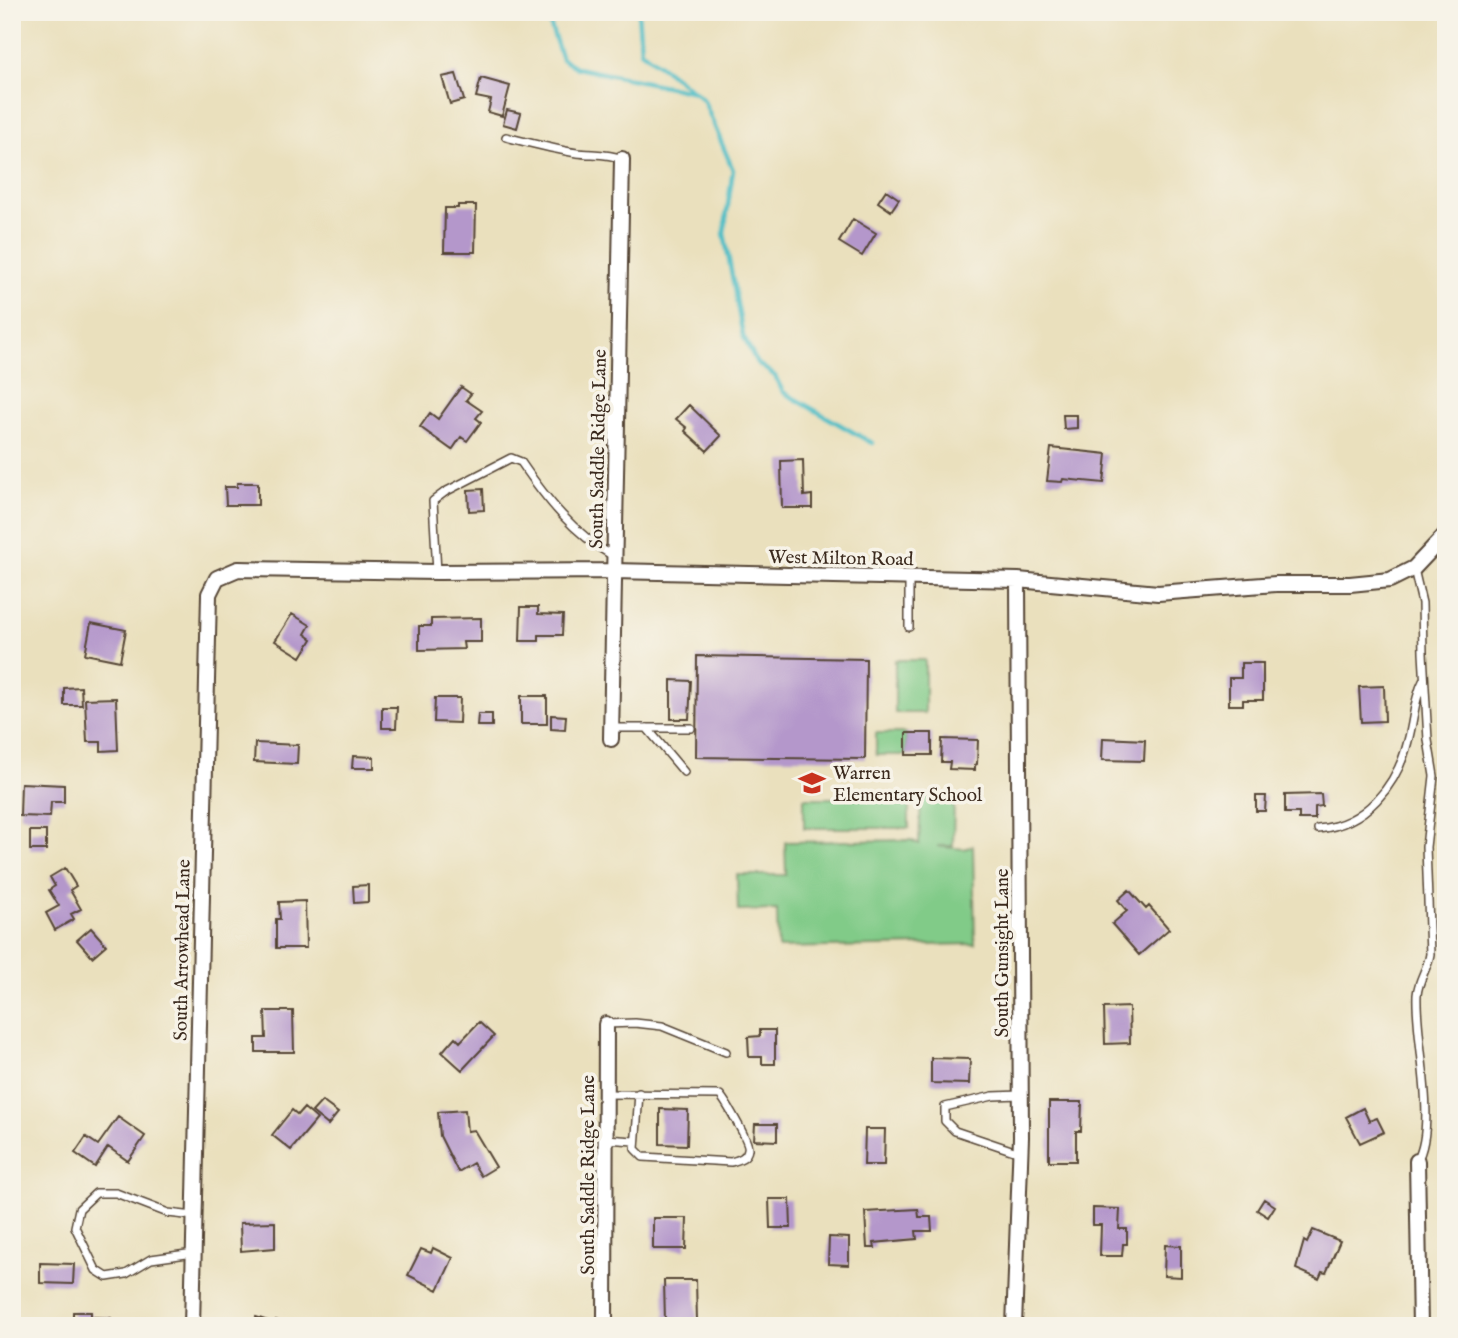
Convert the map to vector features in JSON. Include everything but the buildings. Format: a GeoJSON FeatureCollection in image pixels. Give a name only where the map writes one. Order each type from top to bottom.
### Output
{"type":"FeatureCollection","features":[{"type":"Feature","properties":{"kind":"street","name":"South Saddle Ridge Lane"},"geometry":{"type":"LineString","coordinates":[[611,733],[622,159]]}},
{"type":"Feature","properties":{"kind":"street","name":"West Milton Road"},"geometry":{"type":"LineString","coordinates":[[217,578],[238,569],[437,572],[613,563],[1018,580],[1158,593],[1276,584],[1350,584],[1390,580],[1414,568],[1446,534]]}},
{"type":"Feature","properties":{"kind":"street","name":"South Arrowhead Lane"},"geometry":{"type":"LineString","coordinates":[[192,1326],[209,594],[217,578]]}},
{"type":"Feature","properties":{"kind":"street","name":"South Gunsight Lane"},"geometry":{"type":"LineString","coordinates":[[1014,1326],[1021,1153],[1018,580]]}},
{"type":"Feature","properties":{"kind":"street","name":"South Saddle Ridge Lane"},"geometry":{"type":"LineString","coordinates":[[605,1326],[606,1024]]}},
{"type":"Feature","properties":{"kind":"street"},"geometry":{"type":"LineString","coordinates":[[1417,1161],[1420,1326]]}},
{"type":"Feature","properties":{"kind":"lane"},"geometry":{"type":"LineString","coordinates":[[506,137],[546,148],[609,154],[622,159]]}},
{"type":"Feature","properties":{"kind":"lane"},"geometry":{"type":"LineString","coordinates":[[437,572],[433,501],[511,458],[521,462],[561,516],[613,563]]}},
{"type":"Feature","properties":{"kind":"lane"},"geometry":{"type":"LineString","coordinates":[[1414,568],[1422,603],[1429,754],[1434,776],[1426,847],[1430,954],[1417,992],[1425,1123],[1424,1150],[1417,1161]]}},
{"type":"Feature","properties":{"kind":"lane"},"geometry":{"type":"LineString","coordinates":[[909,577],[909,627]]}},
{"type":"Feature","properties":{"kind":"lane"},"geometry":{"type":"LineString","coordinates":[[1318,829],[1336,827],[1354,820],[1390,786],[1408,743],[1419,690],[1425,678]]}},
{"type":"Feature","properties":{"kind":"lane"},"geometry":{"type":"LineString","coordinates":[[611,733],[647,728],[691,728]]}},
{"type":"Feature","properties":{"kind":"lane"},"geometry":{"type":"LineString","coordinates":[[647,728],[684,772]]}},
{"type":"Feature","properties":{"kind":"lane"},"geometry":{"type":"LineString","coordinates":[[606,1024],[662,1026],[726,1052]]}},
{"type":"Feature","properties":{"kind":"lane"},"geometry":{"type":"LineString","coordinates":[[606,1094],[639,1093],[720,1095],[749,1146],[744,1157],[731,1162],[643,1157],[635,1150],[634,1141],[639,1093]]}},
{"type":"Feature","properties":{"kind":"lane"},"geometry":{"type":"LineString","coordinates":[[1021,1095],[993,1096],[945,1107],[945,1121],[955,1131],[1021,1153]]}},
{"type":"Feature","properties":{"kind":"lane"},"geometry":{"type":"LineString","coordinates":[[606,1139],[634,1141]]}},
{"type":"Feature","properties":{"kind":"lane"},"geometry":{"type":"LineString","coordinates":[[194,1253],[151,1259],[126,1274],[107,1277],[96,1270],[75,1227],[79,1209],[96,1193],[116,1193],[168,1213],[195,1216]]}},
{"type":"Feature","properties":{"kind":"green space"},"geometry":{"type":"Polygon","coordinates":[[[895,660],[925,660],[925,713],[895,713],[895,660]]]}},
{"type":"Feature","properties":{"kind":"green space"},"geometry":{"type":"Polygon","coordinates":[[[876,733],[906,733],[906,755],[876,755],[876,733]]]}},
{"type":"Feature","properties":{"kind":"green space"},"geometry":{"type":"Polygon","coordinates":[[[921,797],[954,798],[953,846],[937,846],[964,849],[973,846],[975,944],[778,948],[777,910],[738,911],[737,875],[786,875],[785,842],[911,840],[919,844],[921,797]]]}},
{"type":"Feature","properties":{"kind":"green space"},"geometry":{"type":"Polygon","coordinates":[[[804,798],[909,798],[909,828],[804,828],[804,798]]]}},
{"type":"Feature","properties":{"kind":"waterway"},"geometry":{"type":"LineString","coordinates":[[546,12],[562,59],[577,68],[695,92],[704,101],[733,170],[724,233],[743,336],[757,363],[775,376],[783,392],[872,443]]}},
{"type":"Feature","properties":{"kind":"waterway"},"geometry":{"type":"LineString","coordinates":[[638,12],[641,51],[693,91]]}},
{"type":"Feature","properties":{"kind":"place","name":"Warren Elementary School"},"geometry":{"type":"Point","coordinates":[812,783]}}]}
